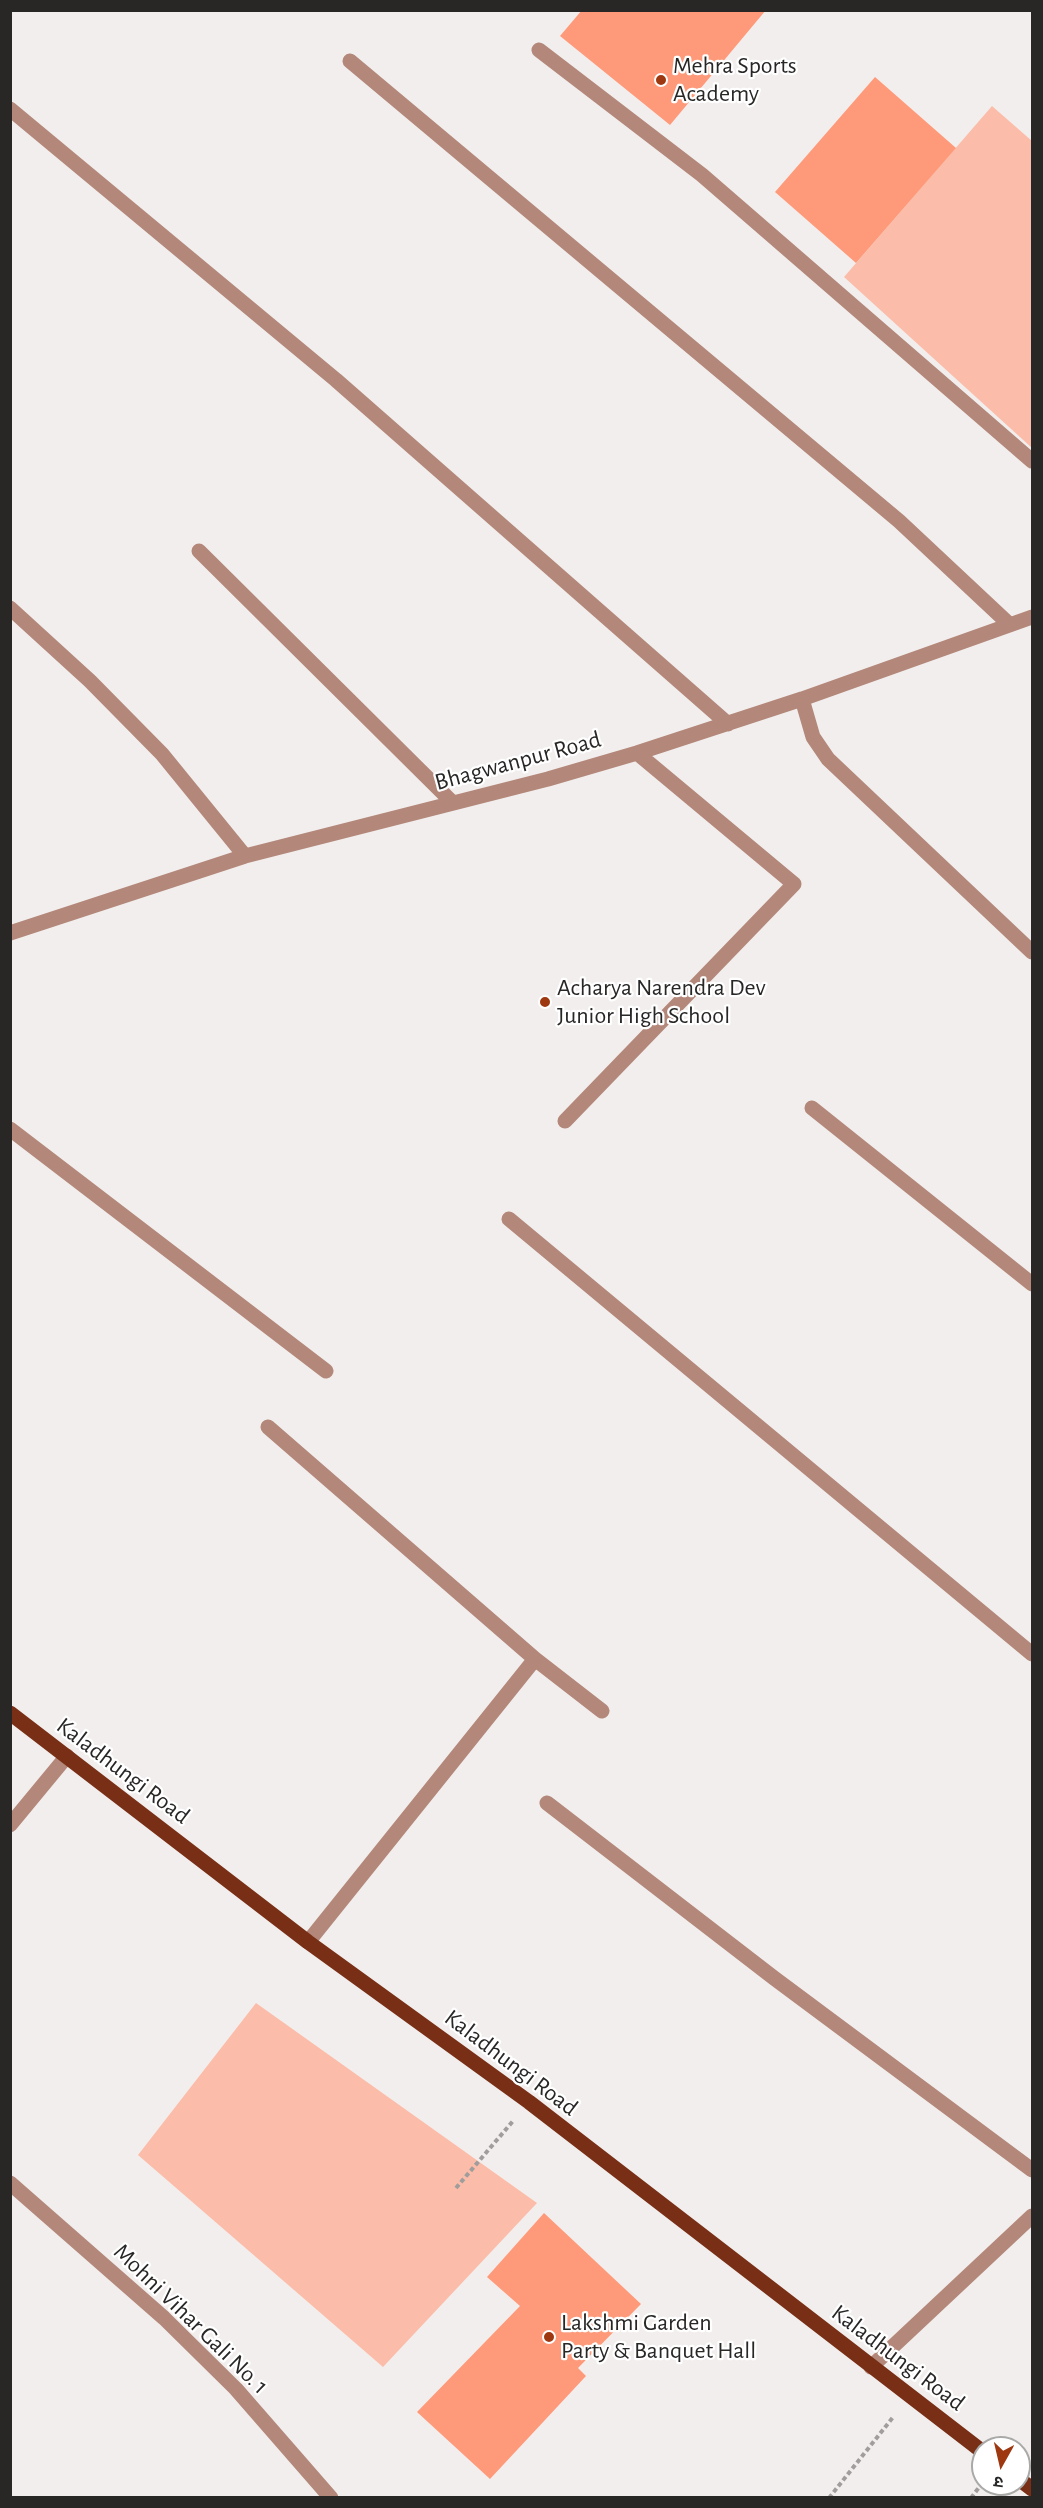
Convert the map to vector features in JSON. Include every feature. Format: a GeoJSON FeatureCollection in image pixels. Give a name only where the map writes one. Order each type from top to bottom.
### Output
{"type":"FeatureCollection","features":[{"type":"Feature","properties":{"kind":"main road","name":"Kaladhungi Road"},"geometry":{"type":"LineString","coordinates":[[10,1713],[308,1942],[529,2102],[971,2443]]}},
{"type":"Feature","properties":{"kind":"street"},"geometry":{"type":"LineString","coordinates":[[539,50],[702,175],[1032,461]]}},
{"type":"Feature","properties":{"kind":"street"},"geometry":{"type":"LineString","coordinates":[[350,61],[899,521],[1009,624]]}},
{"type":"Feature","properties":{"kind":"street"},"geometry":{"type":"LineString","coordinates":[[10,109],[336,380],[728,724]]}},
{"type":"Feature","properties":{"kind":"street"},"geometry":{"type":"LineString","coordinates":[[199,550],[452,802]]}},
{"type":"Feature","properties":{"kind":"street"},"geometry":{"type":"LineString","coordinates":[[10,608],[90,681],[162,754],[244,856]]}},
{"type":"Feature","properties":{"kind":"street","name":"Bhagwanpur Road"},"geometry":{"type":"LineString","coordinates":[[10,933],[244,856],[548,779],[638,753],[802,699],[1032,617]]}},
{"type":"Feature","properties":{"kind":"street"},"geometry":{"type":"LineString","coordinates":[[802,699],[813,737],[828,759],[1032,952]]}},
{"type":"Feature","properties":{"kind":"street"},"geometry":{"type":"LineString","coordinates":[[565,1121],[794,884],[638,753]]}},
{"type":"Feature","properties":{"kind":"street"},"geometry":{"type":"LineString","coordinates":[[812,1108],[1032,1284]]}},
{"type":"Feature","properties":{"kind":"street"},"geometry":{"type":"LineString","coordinates":[[10,1128],[326,1371]]}},
{"type":"Feature","properties":{"kind":"street"},"geometry":{"type":"LineString","coordinates":[[509,1219],[1032,1654]]}},
{"type":"Feature","properties":{"kind":"street"},"geometry":{"type":"LineString","coordinates":[[268,1427],[536,1659],[602,1711]]}},
{"type":"Feature","properties":{"kind":"street"},"geometry":{"type":"LineString","coordinates":[[308,1942],[536,1659]]}},
{"type":"Feature","properties":{"kind":"street"},"geometry":{"type":"LineString","coordinates":[[10,1825],[67,1756]]}},
{"type":"Feature","properties":{"kind":"street"},"geometry":{"type":"LineString","coordinates":[[547,1803],[774,1978],[1032,2170]]}},
{"type":"Feature","properties":{"kind":"street","name":"Mohni Vihar Gali No. 1"},"geometry":{"type":"LineString","coordinates":[[10,2182],[164,2318],[236,2389],[331,2498]]}},
{"type":"Feature","properties":{"kind":"street"},"geometry":{"type":"LineString","coordinates":[[871,2367],[1032,2216]]}},
{"type":"Feature","properties":{"kind":"path"},"geometry":{"type":"LineString","coordinates":[[456,2188],[529,2102]]}},
{"type":"Feature","properties":{"kind":"path"},"geometry":{"type":"LineString","coordinates":[[829,2498],[910,2396]]}},
{"type":"Feature","properties":{"kind":"shaded area"},"geometry":{"type":"Polygon","coordinates":[[[992,106],[1032,141],[1032,448],[844,277],[992,106]]]}},
{"type":"Feature","properties":{"kind":"shaded area"},"geometry":{"type":"Polygon","coordinates":[[[256,2003],[537,2203],[383,2367],[138,2155],[256,2003]]]}},
{"type":"Feature","properties":{"kind":"building","name":"Mehra Sports Academy"},"geometry":{"type":"Polygon","coordinates":[[[582,10],[766,10],[670,125],[560,36],[582,10]]]}},
{"type":"Feature","properties":{"kind":"building"},"geometry":{"type":"Polygon","coordinates":[[[875,77],[956,148],[856,263],[775,192],[875,77]]]}},
{"type":"Feature","properties":{"kind":"building","name":"Lakshmi Garden Party & Banquet Hall"},"geometry":{"type":"Polygon","coordinates":[[[544,2213],[641,2304],[578,2368],[586,2376],[490,2479],[417,2412],[520,2306],[487,2277],[544,2213]]]}},
{"type":"Feature","properties":{"kind":"place","name":"Mehra Sports Academy"},"geometry":{"type":"Point","coordinates":[661,80]}},
{"type":"Feature","properties":{"kind":"place","name":"Acharya Narendra Dev Junior High School"},"geometry":{"type":"Point","coordinates":[545,1002]}},
{"type":"Feature","properties":{"kind":"place","name":"Lakshmi Garden Party & Banquet Hall"},"geometry":{"type":"Point","coordinates":[549,2337]}}]}
